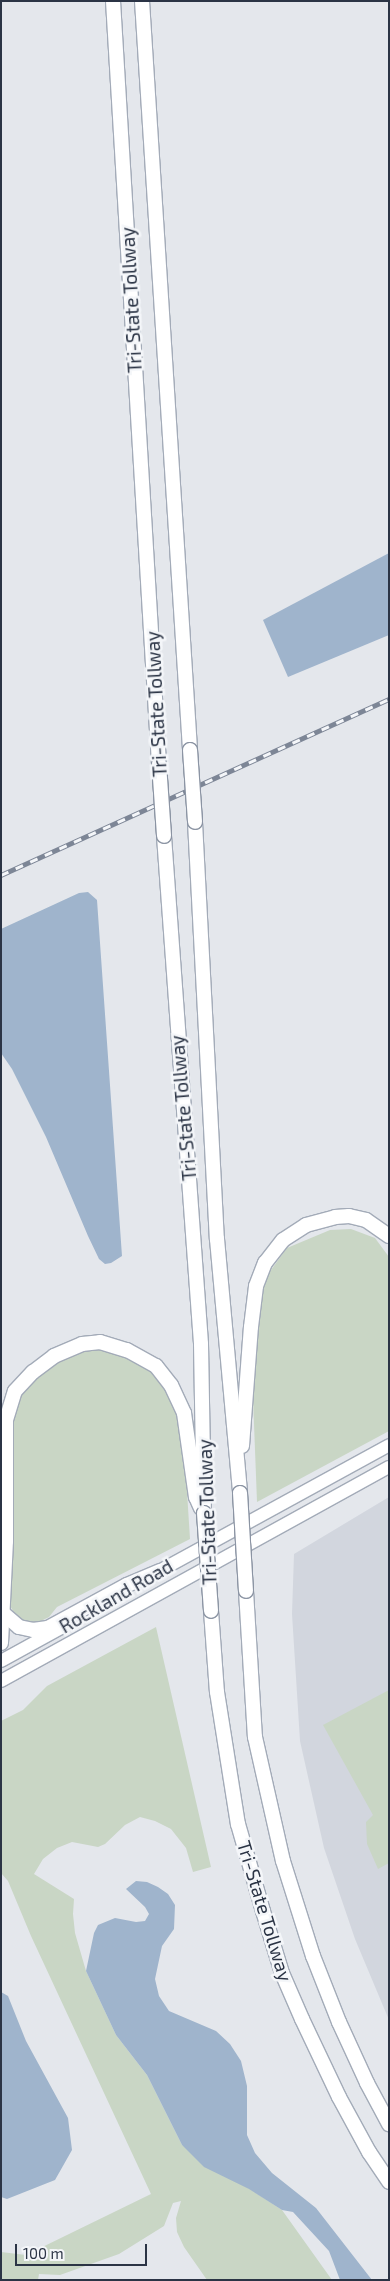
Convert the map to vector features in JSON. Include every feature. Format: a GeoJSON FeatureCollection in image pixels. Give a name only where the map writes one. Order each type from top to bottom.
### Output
{"type":"FeatureCollection","features":[{"type":"Feature","properties":{"kind":"highway","name":"Tri-State Tollway"},"geometry":{"type":"LineString","coordinates":[[113,1],[159,764],[201,1344],[204,1514],[217,1692],[236,1814],[282,1973],[339,2097],[369,2152],[389,2182]]}},
{"type":"Feature","properties":{"kind":"highway","name":"Tri-State Tollway"},"geometry":{"type":"LineString","coordinates":[[142,1],[195,822],[217,1239],[239,1477],[255,1737],[283,1861],[313,1956],[366,2083],[389,2124]]}},
{"type":"Feature","properties":{"kind":"highway"},"geometry":{"type":"LineString","coordinates":[[239,1477],[250,1327],[256,1286],[265,1263],[283,1240],[306,1225],[334,1216],[349,1216],[366,1220],[389,1236]]}},
{"type":"Feature","properties":{"kind":"highway"},"geometry":{"type":"LineString","coordinates":[[1,1643],[4,1614],[8,1456],[6,1420],[15,1391],[33,1372],[54,1356],[82,1344],[100,1342],[128,1350],[156,1366],[172,1385],[184,1413],[196,1497],[204,1514]]}},
{"type":"Feature","properties":{"kind":"highway"},"geometry":{"type":"LineString","coordinates":[[4,1614],[19,1626],[33,1630],[48,1628],[127,1585],[160,1571]]}},
{"type":"Feature","properties":{"kind":"main road","name":"Rockland Road"},"geometry":{"type":"LineString","coordinates":[[1,1661],[389,1445]]}},
{"type":"Feature","properties":{"kind":"main road","name":"Rockland Road"},"geometry":{"type":"LineString","coordinates":[[1,1681],[389,1467]]}},
{"type":"Feature","properties":{"kind":"shaded area"},"geometry":{"type":"Polygon","coordinates":[[[389,1497],[389,2020],[355,1939],[324,1848],[300,1741],[292,1614],[294,1554],[389,1497]]]}},
{"type":"Feature","properties":{"kind":"green space"},"geometry":{"type":"Polygon","coordinates":[[[351,1229],[375,1238],[389,1257],[389,1431],[257,1502],[253,1398],[257,1322],[263,1281],[287,1248],[330,1230],[351,1229]]]}},
{"type":"Feature","properties":{"kind":"green space"},"geometry":{"type":"Polygon","coordinates":[[[102,1343],[143,1361],[172,1394],[185,1460],[190,1539],[57,1607],[49,1617],[39,1622],[26,1623],[17,1617],[5,1598],[9,1419],[17,1393],[42,1367],[102,1343]]]}},
{"type":"Feature","properties":{"kind":"green space"},"geometry":{"type":"Polygon","coordinates":[[[156,1627],[211,1867],[193,1872],[186,1848],[171,1829],[155,1821],[140,1817],[125,1825],[105,1844],[98,1847],[72,1842],[57,1848],[43,1859],[34,1874],[74,1899],[75,1933],[86,1971],[116,2035],[147,2075],[182,2145],[282,2210],[332,2280],[207,2280],[184,2247],[177,2232],[176,2218],[181,2201],[173,2203],[164,2226],[119,2254],[60,2275],[39,2274],[38,2280],[1,2280],[1,2252],[26,2255],[151,2194],[31,1936],[8,1881],[1,1873],[1,1721],[23,1710],[47,1686],[156,1627]]]}},
{"type":"Feature","properties":{"kind":"green space"},"geometry":{"type":"Polygon","coordinates":[[[389,1690],[389,1863],[378,1869],[367,1844],[366,1822],[373,1815],[323,1725],[389,1690]]]}},
{"type":"Feature","properties":{"kind":"water"},"geometry":{"type":"Polygon","coordinates":[[[389,553],[389,635],[288,677],[263,620],[389,553]]]}},
{"type":"Feature","properties":{"kind":"water"},"geometry":{"type":"Polygon","coordinates":[[[88,892],[97,900],[122,1256],[111,1263],[105,1264],[99,1259],[88,1236],[46,1137],[12,1069],[1,1053],[1,929],[79,893],[88,892]]]}},
{"type":"Feature","properties":{"kind":"water"},"geometry":{"type":"Polygon","coordinates":[[[136,1881],[147,1882],[158,1887],[168,1894],[175,1905],[174,1929],[162,1946],[155,1979],[159,1996],[169,2011],[216,2031],[230,2044],[241,2061],[247,2086],[247,2135],[255,2153],[272,2173],[316,2208],[372,2280],[340,2280],[329,2251],[293,2212],[282,2210],[249,2189],[204,2167],[182,2145],[147,2075],[116,2035],[86,1971],[94,1933],[98,1925],[115,1918],[136,1922],[145,1921],[149,1914],[145,1907],[126,1889],[136,1881]]]}},
{"type":"Feature","properties":{"kind":"water"},"geometry":{"type":"Polygon","coordinates":[[[1,1992],[8,1996],[26,2041],[68,2118],[72,2150],[55,2180],[7,2199],[1,2197],[1,1992]]]}},
{"type":"Feature","properties":{"kind":"railway"},"geometry":{"type":"LineString","coordinates":[[1,875],[389,699]]}}]}
